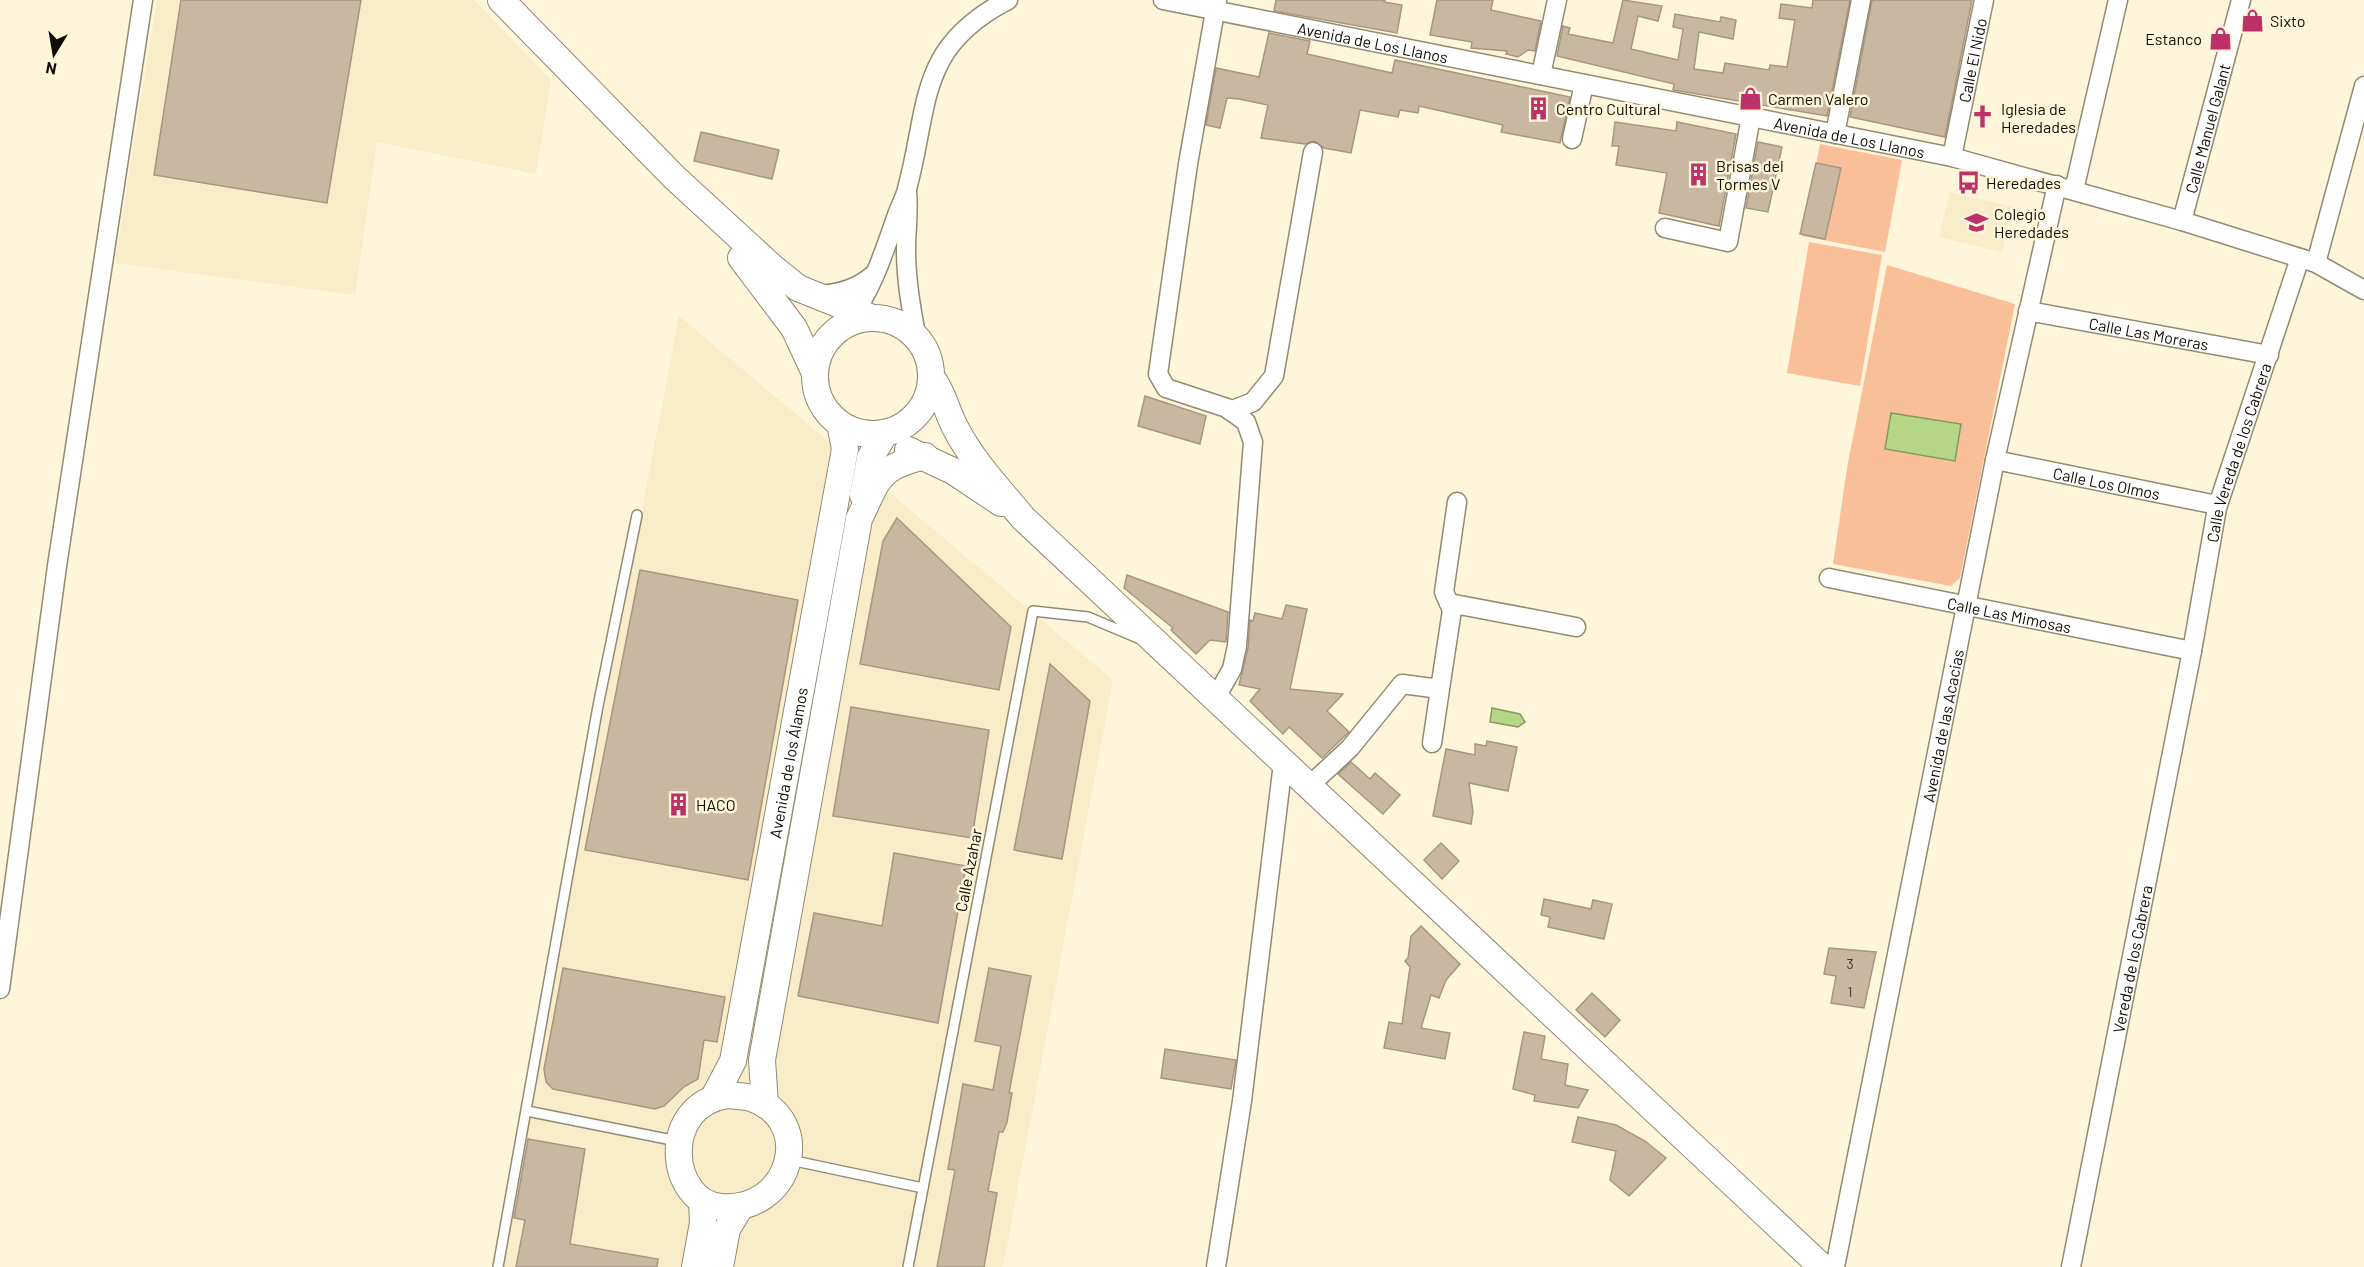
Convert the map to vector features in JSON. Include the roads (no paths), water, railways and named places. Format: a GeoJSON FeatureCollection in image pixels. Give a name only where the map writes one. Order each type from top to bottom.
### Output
{"type":"FeatureCollection","features":[{"type":"Feature","properties":{"kind":"main road"},"geometry":{"type":"LineString","coordinates":[[501,0],[674,177],[773,268],[798,288],[858,317],[895,322],[916,335],[925,348],[932,378],[944,394],[955,428],[972,455],[1023,518],[1822,1267]]}},
{"type":"Feature","properties":{"kind":"main road"},"geometry":{"type":"LineString","coordinates":[[674,177],[762,282],[794,328],[814,371],[816,391],[825,410],[840,424],[878,436],[953,471],[1023,518]]}},
{"type":"Feature","properties":{"kind":"main road"},"geometry":{"type":"LineString","coordinates":[[814,371],[819,351],[831,335],[858,317]]}},
{"type":"Feature","properties":{"kind":"main road"},"geometry":{"type":"LineString","coordinates":[[878,436],[906,424],[923,408],[932,378]]}},
{"type":"Feature","properties":{"kind":"main road","name":"Avenida de los Álamos"},"geometry":{"type":"LineString","coordinates":[[714,1097],[733,1061],[736,1049],[845,449],[840,424]]}},
{"type":"Feature","properties":{"kind":"main road","name":"Avenida de los Álamos"},"geometry":{"type":"LineString","coordinates":[[765,1105],[762,1060],[870,458],[878,436]]}},
{"type":"Feature","properties":{"kind":"main road","name":"Avenida de los Álamos"},"geometry":{"type":"LineString","coordinates":[[859,519],[884,471],[898,463],[925,456]]}},
{"type":"Feature","properties":{"kind":"main road"},"geometry":{"type":"LineString","coordinates":[[695,1267],[703,1223],[702,1201],[680,1168],[679,1141],[684,1124],[699,1107],[714,1097],[728,1095],[750,1098],[765,1105],[777,1116],[787,1135],[789,1160],[783,1177],[771,1192],[761,1199],[741,1206],[720,1207],[702,1201]]}},
{"type":"Feature","properties":{"kind":"main road"},"geometry":{"type":"LineString","coordinates":[[720,1267],[727,1229],[741,1206]]}},
{"type":"Feature","properties":{"kind":"street"},"geometry":{"type":"LineString","coordinates":[[0,989],[57,566],[143,0]]}},
{"type":"Feature","properties":{"kind":"street"},"geometry":{"type":"LineString","coordinates":[[858,317],[907,191],[931,76],[949,45],[966,27],[1008,0]]}},
{"type":"Feature","properties":{"kind":"street","name":"Avenida de Los Llanos"},"geometry":{"type":"LineString","coordinates":[[1162,0],[1216,5],[1584,84],[1952,157],[2182,221],[2308,260],[2364,290]]}},
{"type":"Feature","properties":{"kind":"street"},"geometry":{"type":"LineString","coordinates":[[1541,75],[1557,0]]}},
{"type":"Feature","properties":{"kind":"street"},"geometry":{"type":"LineString","coordinates":[[1835,134],[1861,0]]}},
{"type":"Feature","properties":{"kind":"street","name":"Calle El Nido"},"geometry":{"type":"LineString","coordinates":[[1952,157],[1984,0]]}},
{"type":"Feature","properties":{"kind":"street","name":"Avenida de las Acacias"},"geometry":{"type":"LineString","coordinates":[[1835,1267],[1995,460],[2028,311],[2118,0]]}},
{"type":"Feature","properties":{"kind":"street","name":"Calle Manuel Galant"},"geometry":{"type":"LineString","coordinates":[[2182,221],[2241,0]]}},
{"type":"Feature","properties":{"kind":"street"},"geometry":{"type":"LineString","coordinates":[[1215,699],[1232,669],[1237,646],[1253,442],[1246,422],[1230,411],[1166,388],[1158,374],[1186,175],[1216,5]]}},
{"type":"Feature","properties":{"kind":"street"},"geometry":{"type":"LineString","coordinates":[[1572,139],[1584,84]]}},
{"type":"Feature","properties":{"kind":"street","name":"Calle Vereda de los Cabrera"},"geometry":{"type":"LineString","coordinates":[[2192,651],[2217,505],[2269,355],[2308,260],[2363,92]]}},
{"type":"Feature","properties":{"kind":"street"},"geometry":{"type":"LineString","coordinates":[[1665,228],[1728,242],[1751,117]]}},
{"type":"Feature","properties":{"kind":"street"},"geometry":{"type":"LineString","coordinates":[[1230,411],[1253,402],[1274,376],[1313,152]]}},
{"type":"Feature","properties":{"kind":"street"},"geometry":{"type":"LineString","coordinates":[[907,191],[908,286],[916,335]]}},
{"type":"Feature","properties":{"kind":"street"},"geometry":{"type":"LineString","coordinates":[[816,295],[835,294],[852,288],[876,272]]}},
{"type":"Feature","properties":{"kind":"street","name":"Calle Las Moreras"},"geometry":{"type":"LineString","coordinates":[[2028,311],[2269,355]]}},
{"type":"Feature","properties":{"kind":"street","name":"Calle Los Olmos"},"geometry":{"type":"LineString","coordinates":[[1995,460],[2217,505]]}},
{"type":"Feature","properties":{"kind":"street"},"geometry":{"type":"LineString","coordinates":[[1432,742],[1452,610],[1444,592],[1457,502]]}},
{"type":"Feature","properties":{"kind":"street","name":"Calle Las Mimosas"},"geometry":{"type":"LineString","coordinates":[[1829,578],[2192,651]]}},
{"type":"Feature","properties":{"kind":"street"},"geometry":{"type":"LineString","coordinates":[[1449,603],[1576,627]]}},
{"type":"Feature","properties":{"kind":"street","name":"Vereda de los Cabrera"},"geometry":{"type":"LineString","coordinates":[[2072,1267],[2192,651]]}},
{"type":"Feature","properties":{"kind":"street"},"geometry":{"type":"LineString","coordinates":[[1308,787],[1350,748],[1402,684],[1440,689]]}},
{"type":"Feature","properties":{"kind":"street"},"geometry":{"type":"LineString","coordinates":[[1216,1267],[1242,1101],[1283,763]]}},
{"type":"Feature","properties":{"kind":"lane"},"geometry":{"type":"LineString","coordinates":[[498,1267],[598,706],[637,515]]}},
{"type":"Feature","properties":{"kind":"lane","name":"Calle Azahar"},"geometry":{"type":"LineString","coordinates":[[908,1267],[1033,610],[1088,617],[1160,647]]}},
{"type":"Feature","properties":{"kind":"lane"},"geometry":{"type":"LineString","coordinates":[[527,1111],[679,1141]]}},
{"type":"Feature","properties":{"kind":"lane"},"geometry":{"type":"LineString","coordinates":[[789,1160],[922,1188]]}},
{"type":"Feature","properties":{"kind":"place","name":"Sixto"},"geometry":{"type":"Point","coordinates":[2252,20]}},
{"type":"Feature","properties":{"kind":"place","name":"Estanco"},"geometry":{"type":"Point","coordinates":[2220,38]}},
{"type":"Feature","properties":{"kind":"place","name":"Carmen Valero"},"geometry":{"type":"Point","coordinates":[1750,98]}},
{"type":"Feature","properties":{"kind":"place","name":"Centro Cultural"},"geometry":{"type":"Point","coordinates":[1538,108]}},
{"type":"Feature","properties":{"kind":"place","name":"Iglesia de Heredades"},"geometry":{"type":"Point","coordinates":[1983,117]}},
{"type":"Feature","properties":{"kind":"place","name":"Brisas del Tormes V"},"geometry":{"type":"Point","coordinates":[1698,174]}},
{"type":"Feature","properties":{"kind":"place","name":"Heredades"},"geometry":{"type":"Point","coordinates":[1968,182]}},
{"type":"Feature","properties":{"kind":"place","name":"Colegio Heredades"},"geometry":{"type":"Point","coordinates":[1976,222]}},
{"type":"Feature","properties":{"kind":"place","name":"HACO"},"geometry":{"type":"Point","coordinates":[678,804]}}]}
